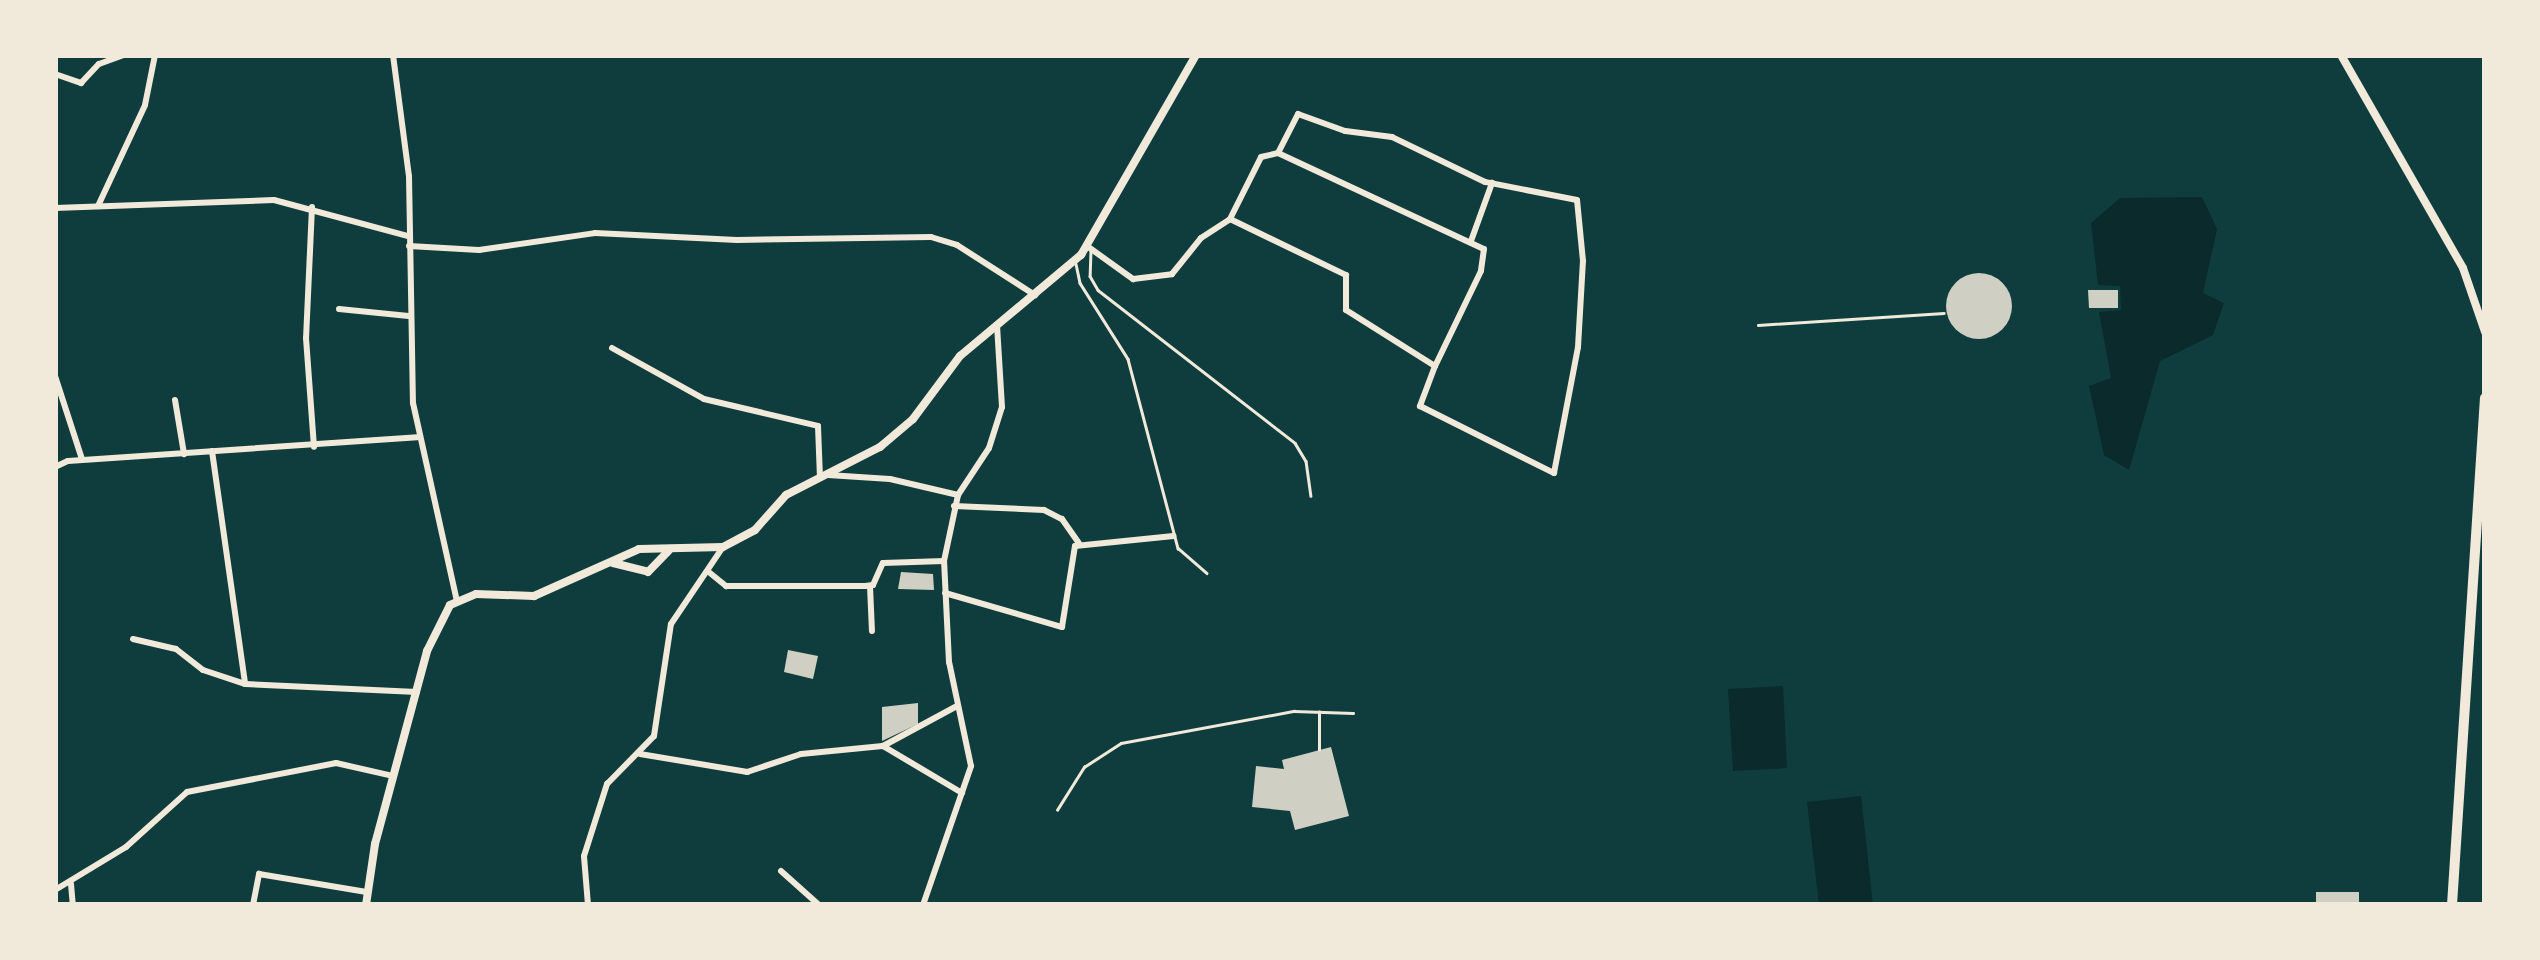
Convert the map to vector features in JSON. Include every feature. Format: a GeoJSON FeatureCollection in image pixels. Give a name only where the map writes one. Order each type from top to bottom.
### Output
{"type":"FeatureCollection","features":[{"type":"Feature","properties":{"kind":"highway"},"geometry":{"type":"LineString","coordinates":[[2452,905],[2485,398]]}},
{"type":"Feature","properties":{"kind":"highway"},"geometry":{"type":"LineString","coordinates":[[2470,605],[2485,605]]}},
{"type":"Feature","properties":{"kind":"street"},"geometry":{"type":"LineString","coordinates":[[55,74],[82,83],[99,64],[124,55]]}},
{"type":"Feature","properties":{"kind":"street"},"geometry":{"type":"LineString","coordinates":[[98,206],[132,140],[156,55]]}},
{"type":"Feature","properties":{"kind":"street"},"geometry":{"type":"LineString","coordinates":[[393,55],[407,150],[417,437],[457,601]]}},
{"type":"Feature","properties":{"kind":"street"},"geometry":{"type":"LineString","coordinates":[[366,905],[394,776],[433,632],[457,601],[476,594],[534,596],[639,549],[723,548],[755,530],[786,496],[824,477],[913,419],[945,371],[1089,248],[1196,55]]}},
{"type":"Feature","properties":{"kind":"street"},"geometry":{"type":"LineString","coordinates":[[2341,55],[2464,268],[2485,332]]}},
{"type":"Feature","properties":{"kind":"street"},"geometry":{"type":"LineString","coordinates":[[1089,248],[1125,276],[1150,280],[1177,270],[1200,238],[1230,219],[1261,157],[1278,153],[1471,240],[1484,249],[1486,259],[1420,406],[1554,472],[1576,373],[1582,213],[1577,200],[1492,183],[1392,137],[1345,131],[1298,114],[1278,153]]}},
{"type":"Feature","properties":{"kind":"street"},"geometry":{"type":"LineString","coordinates":[[1471,240],[1492,183]]}},
{"type":"Feature","properties":{"kind":"street"},"geometry":{"type":"LineString","coordinates":[[55,208],[249,199],[312,207],[409,242],[480,250],[595,233],[737,240],[930,236],[957,244],[1036,296]]}},
{"type":"Feature","properties":{"kind":"street"},"geometry":{"type":"LineString","coordinates":[[312,207],[306,338],[314,447]]}},
{"type":"Feature","properties":{"kind":"street"},"geometry":{"type":"LineString","coordinates":[[1230,219],[1346,275],[1346,310],[1435,366]]}},
{"type":"Feature","properties":{"kind":"street"},"geometry":{"type":"LineString","coordinates":[[339,309],[410,316]]}},
{"type":"Feature","properties":{"kind":"street"},"geometry":{"type":"LineString","coordinates":[[924,905],[971,766],[956,707],[944,562],[958,495],[990,448],[1002,406],[996,325]]}},
{"type":"Feature","properties":{"kind":"street"},"geometry":{"type":"LineString","coordinates":[[612,348],[704,399],[818,426],[824,477]]}},
{"type":"Feature","properties":{"kind":"street"},"geometry":{"type":"LineString","coordinates":[[55,376],[82,460]]}},
{"type":"Feature","properties":{"kind":"street"},"geometry":{"type":"LineString","coordinates":[[175,400],[184,454]]}},
{"type":"Feature","properties":{"kind":"street"},"geometry":{"type":"LineString","coordinates":[[55,468],[82,460],[417,437]]}},
{"type":"Feature","properties":{"kind":"street"},"geometry":{"type":"LineString","coordinates":[[212,451],[245,684]]}},
{"type":"Feature","properties":{"kind":"street"},"geometry":{"type":"LineString","coordinates":[[824,477],[890,479],[958,495]]}},
{"type":"Feature","properties":{"kind":"street"},"geometry":{"type":"LineString","coordinates":[[945,593],[1062,628],[1079,543],[1062,519],[1044,510],[954,506]]}},
{"type":"Feature","properties":{"kind":"street"},"geometry":{"type":"LineString","coordinates":[[1079,543],[1173,536]]}},
{"type":"Feature","properties":{"kind":"street"},"geometry":{"type":"LineString","coordinates":[[588,905],[584,856],[604,792],[616,770],[638,753],[656,726],[672,624],[710,573],[723,548]]}},
{"type":"Feature","properties":{"kind":"street"},"geometry":{"type":"LineString","coordinates":[[613,563],[648,572],[669,550]]}},
{"type":"Feature","properties":{"kind":"street"},"geometry":{"type":"LineString","coordinates":[[872,631],[870,586],[886,562],[944,562]]}},
{"type":"Feature","properties":{"kind":"street"},"geometry":{"type":"LineString","coordinates":[[710,573],[726,586],[870,586]]}},
{"type":"Feature","properties":{"kind":"street"},"geometry":{"type":"LineString","coordinates":[[133,639],[176,649],[203,670],[245,684],[418,692]]}},
{"type":"Feature","properties":{"kind":"street"},"geometry":{"type":"LineString","coordinates":[[638,753],[747,772],[802,754],[883,746],[956,707]]}},
{"type":"Feature","properties":{"kind":"street"},"geometry":{"type":"LineString","coordinates":[[883,746],[962,793]]}},
{"type":"Feature","properties":{"kind":"street"},"geometry":{"type":"LineString","coordinates":[[55,890],[126,847],[187,792],[336,763],[394,776]]}},
{"type":"Feature","properties":{"kind":"street"},"geometry":{"type":"LineString","coordinates":[[781,871],[820,905]]}},
{"type":"Feature","properties":{"kind":"street"},"geometry":{"type":"LineString","coordinates":[[253,905],[259,874],[367,892]]}},
{"type":"Feature","properties":{"kind":"street"},"geometry":{"type":"LineString","coordinates":[[71,883],[74,905]]}},
{"type":"Feature","properties":{"kind":"lane"},"geometry":{"type":"LineString","coordinates":[[1089,248],[1090,276],[1098,290],[1296,442],[1306,461],[1311,496]]}},
{"type":"Feature","properties":{"kind":"lane"},"geometry":{"type":"LineString","coordinates":[[1076,261],[1080,283],[1128,359],[1173,536],[1185,558],[1207,573]]}},
{"type":"Feature","properties":{"kind":"path"},"geometry":{"type":"LineString","coordinates":[[1758,325],[1944,313]]}},
{"type":"Feature","properties":{"kind":"path"},"geometry":{"type":"LineString","coordinates":[[1057,810],[1084,767],[1120,742],[1320,710],[1352,713]]}},
{"type":"Feature","properties":{"kind":"path"},"geometry":{"type":"LineString","coordinates":[[1319,750],[1320,710]]}},
{"type":"Feature","properties":{"kind":"water"},"geometry":{"type":"Polygon","coordinates":[[[2202,197],[2217,229],[2203,293],[2224,303],[2213,335],[2160,361],[2129,470],[2104,455],[2089,386],[2111,378],[2099,312],[2121,310],[2120,286],[2098,285],[2091,223],[2120,198],[2202,197]]]}},
{"type":"Feature","properties":{"kind":"water"},"geometry":{"type":"Polygon","coordinates":[[[1783,686],[1787,768],[1733,771],[1728,689],[1783,686]]]}},
{"type":"Feature","properties":{"kind":"water"},"geometry":{"type":"Polygon","coordinates":[[[1861,796],[1873,905],[1819,905],[1807,802],[1861,796]]]}},
{"type":"Feature","properties":{"kind":"building"},"geometry":{"type":"Polygon","coordinates":[[[1979,273],[2003,282],[2012,306],[2003,330],[1979,339],[1955,330],[1946,306],[1955,282],[1979,273]]]}},
{"type":"Feature","properties":{"kind":"building"},"geometry":{"type":"Polygon","coordinates":[[[2088,290],[2118,290],[2118,308],[2089,308],[2088,290]]]}},
{"type":"Feature","properties":{"kind":"building"},"geometry":{"type":"Polygon","coordinates":[[[901,572],[933,574],[934,590],[898,589],[901,572]]]}},
{"type":"Feature","properties":{"kind":"building"},"geometry":{"type":"Polygon","coordinates":[[[788,650],[818,656],[813,679],[784,672],[788,650]]]}},
{"type":"Feature","properties":{"kind":"building"},"geometry":{"type":"Polygon","coordinates":[[[918,703],[918,724],[882,741],[882,707],[918,703]]]}},
{"type":"Feature","properties":{"kind":"building"},"geometry":{"type":"Polygon","coordinates":[[[1331,747],[1349,816],[1295,830],[1290,811],[1252,807],[1256,766],[1284,769],[1282,760],[1331,747]]]}},
{"type":"Feature","properties":{"kind":"building"},"geometry":{"type":"Polygon","coordinates":[[[2316,892],[2359,892],[2359,905],[2316,905],[2316,892]]]}}]}
